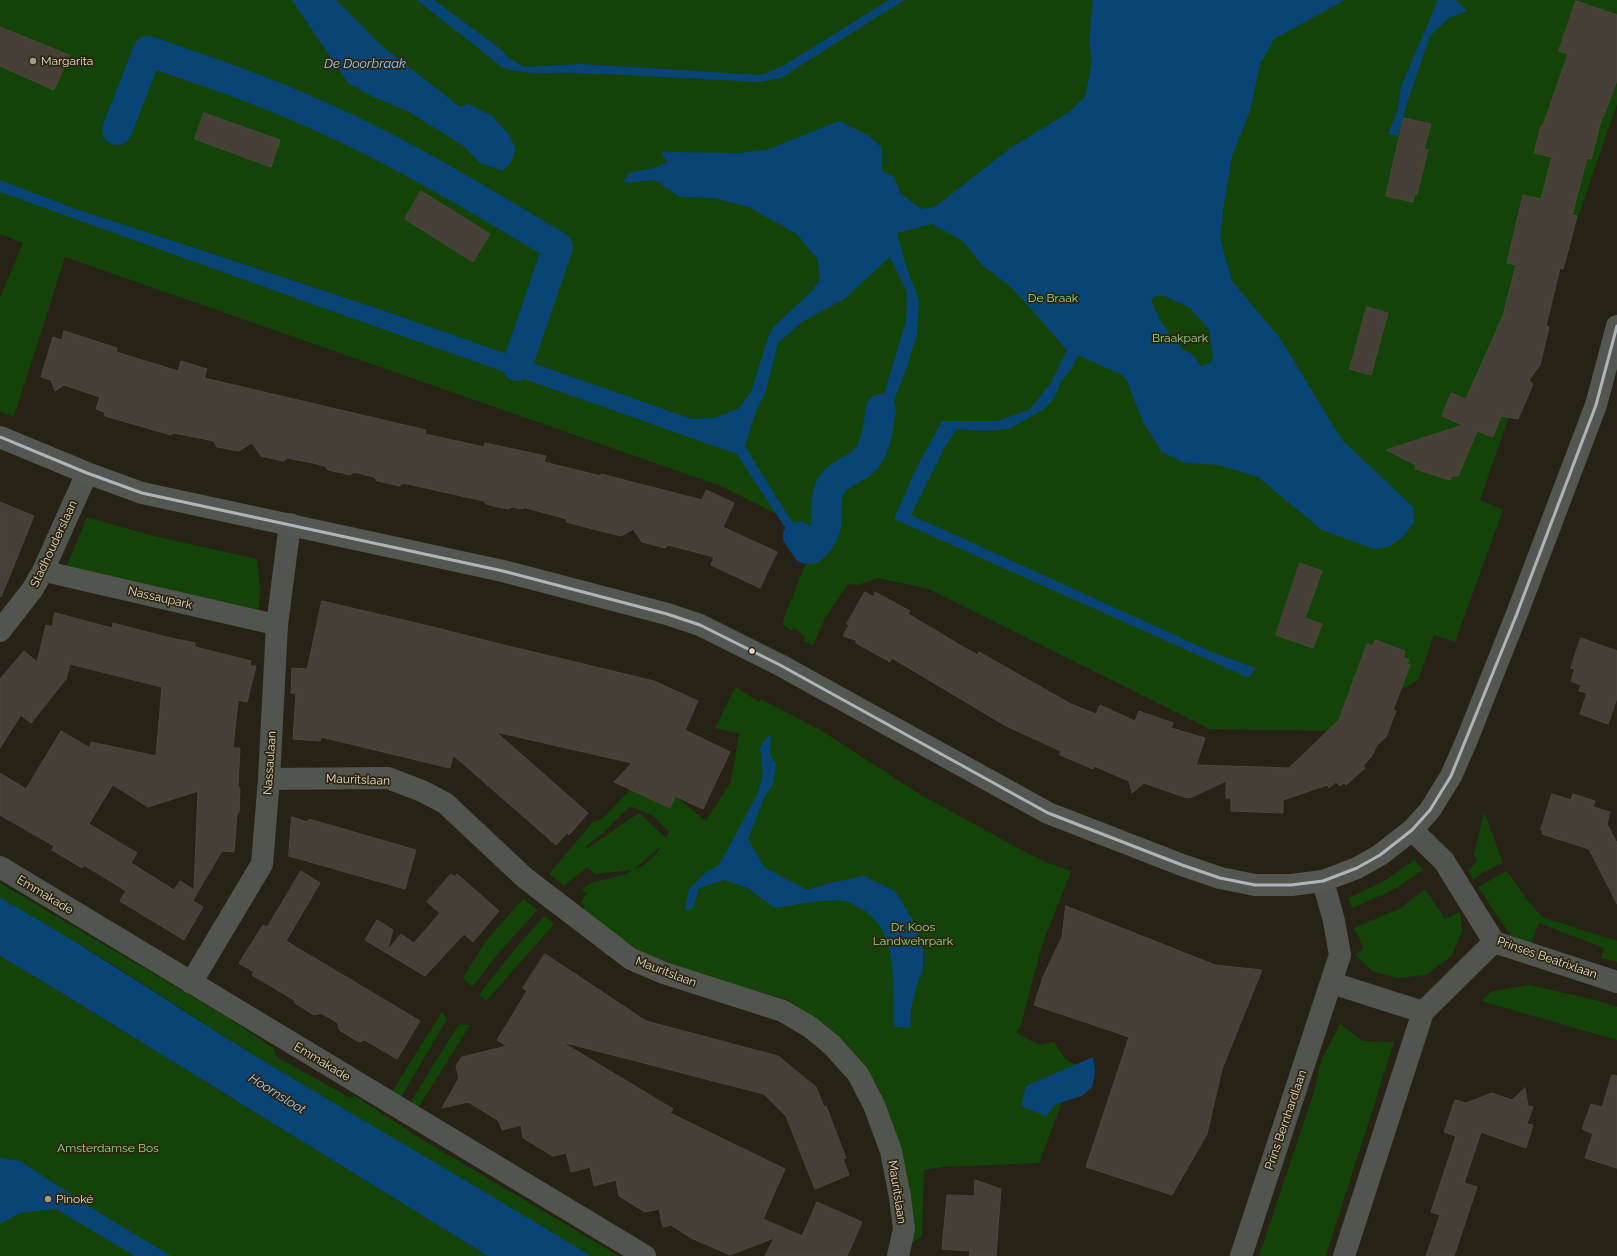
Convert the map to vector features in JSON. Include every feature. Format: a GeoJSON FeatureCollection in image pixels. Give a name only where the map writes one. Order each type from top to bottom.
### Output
{"type":"FeatureCollection","features":[{"type":"Feature","properties":{"kind":"main road"},"geometry":{"type":"LineString","coordinates":[[0,437],[87,473],[142,493],[503,571],[667,614],[700,625],[766,658],[1048,813],[1182,865],[1220,878],[1255,885],[1291,885],[1323,880],[1357,868],[1380,855],[1412,830],[1430,810],[1451,776],[1466,742],[1596,405],[1617,326]]}},
{"type":"Feature","properties":{"kind":"street","name":"Stadhouderslaan"},"geometry":{"type":"LineString","coordinates":[[0,630],[32,590],[43,571],[87,473]]}},
{"type":"Feature","properties":{"kind":"street","name":"Nassaulaan"},"geometry":{"type":"LineString","coordinates":[[191,983],[262,864],[269,779],[277,625],[290,524]]}},
{"type":"Feature","properties":{"kind":"street","name":"Nassaupark"},"geometry":{"type":"LineString","coordinates":[[43,571],[277,625]]}},
{"type":"Feature","properties":{"kind":"street","name":"Mauritslaan"},"geometry":{"type":"LineString","coordinates":[[269,779],[388,778],[422,791],[445,803],[525,878],[631,959],[664,973],[783,1011],[810,1027],[832,1045],[858,1074],[874,1105],[891,1151],[900,1197],[904,1229],[898,1256]]}},
{"type":"Feature","properties":{"kind":"street","name":"Prinses Beatrixlaan"},"geometry":{"type":"LineString","coordinates":[[1412,830],[1444,861],[1494,942],[1617,982]]}},
{"type":"Feature","properties":{"kind":"street","name":"Emmakade"},"geometry":{"type":"LineString","coordinates":[[0,867],[645,1256]]}},
{"type":"Feature","properties":{"kind":"street","name":"Prins Bernhardlaan"},"geometry":{"type":"LineString","coordinates":[[1241,1256],[1340,955],[1334,921],[1323,880]]}},
{"type":"Feature","properties":{"kind":"street"},"geometry":{"type":"LineString","coordinates":[[1344,1256],[1422,1012],[1494,942]]}},
{"type":"Feature","properties":{"kind":"street"},"geometry":{"type":"LineString","coordinates":[[1332,983],[1422,1012]]}},
{"type":"Feature","properties":{"kind":"green space","name":"Braakpark"},"geometry":{"type":"Polygon","coordinates":[[[0,0],[1617,0],[1617,104],[1480,500],[1503,510],[1455,642],[1434,635],[1418,680],[1329,731],[1210,729],[929,589],[878,578],[858,585],[848,584],[825,618],[813,645],[804,641],[805,636],[794,628],[792,631],[783,624],[783,620],[807,561],[781,516],[721,486],[65,257],[14,417],[0,411],[0,298],[23,243],[0,234],[0,0]]]}},
{"type":"Feature","properties":{"kind":"green space"},"geometry":{"type":"Polygon","coordinates":[[[87,517],[153,536],[257,559],[260,587],[259,611],[66,568],[87,517]]]}},
{"type":"Feature","properties":{"kind":"green space","name":"Dr. Koos Landwehrpark"},"geometry":{"type":"Polygon","coordinates":[[[735,687],[759,702],[761,699],[822,731],[921,795],[1027,853],[1048,863],[1071,871],[1042,945],[1020,1028],[1016,1033],[1039,1045],[1054,1042],[1065,1059],[1076,1065],[1039,1163],[942,1167],[924,1170],[922,1236],[911,1244],[907,1172],[879,1089],[856,1054],[823,1023],[788,1000],[690,971],[638,950],[582,910],[585,906],[581,903],[587,893],[581,890],[591,883],[626,874],[632,870],[595,874],[587,867],[564,886],[549,874],[593,822],[602,819],[630,790],[669,808],[675,796],[706,821],[731,782],[739,734],[715,728],[735,687]],[[630,806],[603,833],[586,846],[588,848],[639,813],[666,838],[669,832],[654,816],[630,806]],[[661,846],[633,870],[649,861],[661,846]]]}},
{"type":"Feature","properties":{"kind":"green space"},"geometry":{"type":"Polygon","coordinates":[[[1484,812],[1503,863],[1473,879],[1469,871],[1477,861],[1474,855],[1484,812]]]}},
{"type":"Feature","properties":{"kind":"green space"},"geometry":{"type":"Polygon","coordinates":[[[1414,860],[1423,870],[1393,890],[1352,908],[1348,898],[1383,882],[1414,860]]]}},
{"type":"Feature","properties":{"kind":"green space"},"geometry":{"type":"Polygon","coordinates":[[[1507,871],[1528,901],[1542,917],[1617,941],[1617,962],[1601,958],[1604,948],[1539,923],[1531,944],[1511,936],[1478,887],[1507,871]]]}},
{"type":"Feature","properties":{"kind":"green space"},"geometry":{"type":"Polygon","coordinates":[[[0,883],[225,1016],[273,1048],[277,1057],[350,1098],[355,1096],[421,1139],[619,1256],[589,1256],[255,1056],[104,959],[0,899],[0,883]]]}},
{"type":"Feature","properties":{"kind":"green space"},"geometry":{"type":"Polygon","coordinates":[[[1425,889],[1445,919],[1460,912],[1462,930],[1452,956],[1426,975],[1398,978],[1372,971],[1355,955],[1364,948],[1354,928],[1399,909],[1425,889]]]}},
{"type":"Feature","properties":{"kind":"green space"},"geometry":{"type":"Polygon","coordinates":[[[523,899],[537,910],[496,956],[472,987],[463,978],[486,941],[523,899]]]}},
{"type":"Feature","properties":{"kind":"green space"},"geometry":{"type":"Polygon","coordinates":[[[544,916],[554,924],[486,1001],[479,995],[511,954],[544,916]]]}},
{"type":"Feature","properties":{"kind":"green space","name":"Amsterdamse Bos"},"geometry":{"type":"Polygon","coordinates":[[[0,956],[54,988],[488,1256],[0,1256],[0,956]]]}},
{"type":"Feature","properties":{"kind":"green space"},"geometry":{"type":"Polygon","coordinates":[[[1530,985],[1595,1000],[1617,1007],[1617,1040],[1481,1001],[1492,991],[1530,985]]]}},
{"type":"Feature","properties":{"kind":"green space"},"geometry":{"type":"Polygon","coordinates":[[[442,1012],[447,1019],[399,1100],[390,1095],[442,1012]]]}},
{"type":"Feature","properties":{"kind":"green space"},"geometry":{"type":"Polygon","coordinates":[[[459,1024],[470,1025],[416,1111],[408,1106],[459,1024]]]}},
{"type":"Feature","properties":{"kind":"green space"},"geometry":{"type":"Polygon","coordinates":[[[1340,1024],[1363,1041],[1394,1042],[1326,1256],[1259,1256],[1315,1089],[1321,1061],[1340,1024]]]}},
{"type":"Feature","properties":{"kind":"water","name":"De Doorbraak"},"geometry":{"type":"Polygon","coordinates":[[[292,0],[336,0],[382,46],[460,107],[469,104],[492,116],[509,135],[516,149],[511,162],[503,171],[480,163],[464,146],[409,112],[372,96],[348,83],[292,0]]]}},
{"type":"Feature","properties":{"kind":"water"},"geometry":{"type":"Polygon","coordinates":[[[417,0],[434,0],[503,51],[507,57],[524,67],[580,64],[761,75],[783,66],[889,0],[904,0],[781,78],[758,82],[600,74],[530,73],[511,70],[502,67],[417,0]]]}},
{"type":"Feature","properties":{"kind":"water"},"geometry":{"type":"Polygon","coordinates":[[[1093,0],[1345,0],[1274,39],[1260,64],[1250,111],[1232,156],[1220,239],[1232,281],[1279,337],[1342,440],[1413,507],[1414,522],[1404,536],[1389,547],[1374,549],[1322,530],[1258,477],[1219,465],[1185,463],[1162,452],[1143,422],[1127,381],[1122,375],[1078,355],[1072,368],[1061,382],[1054,398],[1044,409],[1009,429],[985,431],[957,429],[946,445],[911,515],[1212,652],[1255,668],[1249,678],[894,519],[916,469],[942,421],[997,421],[1029,410],[1051,383],[1067,350],[1009,285],[982,265],[963,241],[932,224],[897,233],[907,269],[919,300],[917,335],[903,378],[880,433],[861,467],[840,485],[819,548],[811,555],[801,552],[737,454],[0,192],[0,180],[73,208],[373,307],[692,419],[714,418],[738,409],[751,392],[768,338],[773,327],[810,293],[820,280],[818,260],[797,234],[749,207],[713,198],[680,197],[655,180],[623,183],[629,173],[654,168],[668,162],[662,155],[663,152],[740,153],[769,149],[839,121],[868,135],[882,148],[882,171],[894,177],[901,194],[921,209],[935,207],[1012,147],[1068,113],[1085,97],[1092,62],[1089,42],[1093,0]],[[890,257],[844,299],[802,322],[778,343],[766,391],[756,411],[745,446],[781,505],[802,536],[808,542],[818,527],[824,491],[832,474],[853,459],[869,434],[886,388],[906,321],[907,292],[890,257]],[[1155,296],[1151,301],[1162,323],[1183,350],[1191,353],[1201,366],[1211,363],[1213,356],[1209,329],[1190,308],[1165,296],[1155,296]]]}},
{"type":"Feature","properties":{"kind":"water"},"geometry":{"type":"Polygon","coordinates":[[[1438,0],[1456,0],[1467,11],[1449,18],[1430,36],[1407,103],[1398,136],[1388,134],[1398,110],[1401,87],[1438,0]]]}},
{"type":"Feature","properties":{"kind":"water"},"geometry":{"type":"Polygon","coordinates":[[[771,734],[770,755],[776,764],[773,784],[764,798],[748,839],[764,867],[807,890],[830,883],[864,876],[895,891],[912,919],[923,944],[923,969],[916,988],[911,1010],[910,1028],[894,1027],[893,977],[888,943],[881,928],[872,916],[853,904],[846,901],[827,901],[774,908],[748,888],[724,880],[699,888],[693,909],[685,910],[689,889],[705,873],[719,865],[758,793],[763,774],[760,748],[771,734]]]}},
{"type":"Feature","properties":{"kind":"water","name":"Hoornsloot"},"geometry":{"type":"Polygon","coordinates":[[[0,898],[97,956],[257,1057],[591,1256],[488,1256],[0,956],[0,898]]]}},
{"type":"Feature","properties":{"kind":"water"},"geometry":{"type":"Polygon","coordinates":[[[1093,1057],[1095,1072],[1092,1087],[1082,1096],[1056,1104],[1046,1116],[1021,1106],[1026,1086],[1093,1057]]]}},
{"type":"Feature","properties":{"kind":"water"},"geometry":{"type":"Polygon","coordinates":[[[0,1158],[20,1161],[101,1214],[171,1256],[135,1256],[56,1209],[20,1213],[0,1224],[0,1158]]]}},
{"type":"Feature","properties":{"kind":"building"},"geometry":{"type":"Polygon","coordinates":[[[1576,1],[1617,15],[1617,80],[1604,116],[1602,117],[1591,159],[1587,158],[1572,215],[1577,216],[1563,269],[1560,268],[1546,326],[1549,327],[1540,365],[1529,380],[1533,384],[1518,419],[1501,416],[1493,437],[1477,431],[1458,476],[1452,476],[1450,480],[1415,469],[1416,465],[1386,450],[1463,425],[1442,416],[1451,393],[1466,399],[1503,316],[1516,265],[1507,263],[1523,195],[1541,199],[1552,157],[1534,153],[1541,126],[1543,126],[1568,54],[1559,51],[1576,1]]]}},
{"type":"Feature","properties":{"kind":"building","name":"Margarita"},"geometry":{"type":"Polygon","coordinates":[[[0,27],[69,55],[54,90],[0,66],[0,27]]]}},
{"type":"Feature","properties":{"kind":"building"},"geometry":{"type":"Polygon","coordinates":[[[204,113],[280,140],[271,167],[195,139],[204,113]]]}},
{"type":"Feature","properties":{"kind":"building"},"geometry":{"type":"Polygon","coordinates":[[[1404,118],[1431,124],[1424,149],[1428,150],[1417,194],[1415,194],[1413,202],[1386,196],[1404,118]]]}},
{"type":"Feature","properties":{"kind":"building"},"geometry":{"type":"Polygon","coordinates":[[[421,191],[490,234],[473,262],[405,219],[421,191]]]}},
{"type":"Feature","properties":{"kind":"building"},"geometry":{"type":"Polygon","coordinates":[[[1367,307],[1388,313],[1371,375],[1350,369],[1367,307]]]}},
{"type":"Feature","properties":{"kind":"building"},"geometry":{"type":"Polygon","coordinates":[[[64,331],[117,348],[116,352],[178,371],[181,361],[207,369],[204,378],[426,430],[425,434],[484,447],[485,443],[546,456],[544,462],[601,476],[601,474],[702,500],[706,490],[734,503],[723,527],[777,552],[760,588],[711,565],[714,557],[668,545],[665,548],[642,542],[633,529],[621,536],[566,522],[567,519],[523,507],[523,509],[512,507],[508,509],[486,504],[484,501],[403,483],[399,486],[377,481],[374,477],[354,472],[350,475],[328,470],[325,466],[313,463],[287,458],[283,461],[261,456],[252,443],[239,451],[217,447],[214,441],[174,433],[171,435],[105,416],[104,412],[96,409],[100,397],[64,385],[55,391],[51,380],[41,377],[53,337],[62,340],[64,331]]]}},
{"type":"Feature","properties":{"kind":"building"},"geometry":{"type":"Polygon","coordinates":[[[0,502],[34,516],[1,597],[0,596],[0,502]]]}},
{"type":"Feature","properties":{"kind":"building"},"geometry":{"type":"Polygon","coordinates":[[[1300,563],[1322,571],[1305,618],[1322,624],[1313,648],[1276,635],[1300,563]]]}},
{"type":"Feature","properties":{"kind":"building"},"geometry":{"type":"Polygon","coordinates":[[[865,592],[873,597],[875,592],[910,611],[908,614],[977,655],[979,652],[1071,704],[1096,714],[1100,705],[1135,721],[1139,711],[1173,723],[1171,728],[1205,738],[1196,765],[1289,768],[1339,720],[1367,644],[1373,646],[1375,640],[1405,651],[1403,657],[1409,660],[1407,664],[1410,665],[1393,710],[1396,711],[1386,737],[1377,745],[1372,756],[1363,766],[1365,768],[1346,785],[1344,783],[1340,786],[1336,782],[1329,788],[1327,785],[1283,800],[1283,813],[1231,811],[1231,798],[1226,798],[1226,781],[1187,798],[1144,783],[1132,793],[1129,781],[1094,766],[1093,769],[1060,755],[1061,751],[1006,726],[892,658],[890,662],[856,643],[856,640],[843,636],[849,625],[847,624],[865,592]]]}},
{"type":"Feature","properties":{"kind":"building"},"geometry":{"type":"Polygon","coordinates":[[[322,601],[654,681],[698,701],[685,730],[730,752],[703,809],[675,796],[670,808],[614,782],[632,763],[496,732],[588,813],[569,835],[567,833],[556,845],[453,755],[450,768],[321,737],[320,741],[293,739],[296,693],[291,693],[292,668],[307,669],[322,601]]]}},
{"type":"Feature","properties":{"kind":"building"},"geometry":{"type":"Polygon","coordinates":[[[55,613],[112,628],[113,623],[195,643],[195,647],[251,661],[250,666],[256,666],[247,702],[238,700],[233,748],[240,748],[238,786],[240,788],[239,812],[237,814],[234,852],[222,851],[197,893],[193,901],[203,907],[184,940],[120,901],[126,891],[84,865],[82,868],[52,850],[54,846],[0,815],[0,773],[26,789],[61,731],[90,748],[91,742],[156,756],[162,687],[70,664],[66,679],[31,723],[21,715],[0,748],[0,679],[24,651],[37,662],[46,625],[52,627],[55,613]],[[113,785],[89,824],[137,853],[131,863],[174,890],[180,881],[194,890],[198,791],[148,807],[113,785]]]}},
{"type":"Feature","properties":{"kind":"building"},"geometry":{"type":"Polygon","coordinates":[[[1581,638],[1617,651],[1617,698],[1608,724],[1580,714],[1587,693],[1579,691],[1581,685],[1571,681],[1575,669],[1571,668],[1581,638]]]}},
{"type":"Feature","properties":{"kind":"building"},"geometry":{"type":"Polygon","coordinates":[[[1552,794],[1571,800],[1573,794],[1595,801],[1593,807],[1610,812],[1607,824],[1617,843],[1617,904],[1589,849],[1542,834],[1543,831],[1541,830],[1552,794]]]}},
{"type":"Feature","properties":{"kind":"building"},"geometry":{"type":"Polygon","coordinates":[[[292,817],[308,822],[309,819],[416,850],[405,889],[289,856],[292,817]]]}},
{"type":"Feature","properties":{"kind":"building"},"geometry":{"type":"Polygon","coordinates":[[[301,871],[320,883],[286,941],[420,1021],[397,1059],[365,1040],[359,1042],[339,1030],[338,1023],[321,1013],[314,1015],[295,1003],[294,1000],[252,975],[254,972],[239,963],[263,925],[267,927],[301,871]]]}},
{"type":"Feature","properties":{"kind":"building"},"geometry":{"type":"Polygon","coordinates":[[[451,874],[455,877],[457,874],[499,911],[473,942],[464,934],[425,976],[365,940],[377,920],[393,930],[387,951],[401,934],[414,943],[440,913],[427,902],[451,874]]]}},
{"type":"Feature","properties":{"kind":"building"},"geometry":{"type":"Polygon","coordinates":[[[1066,906],[1215,965],[1262,970],[1222,1069],[1207,1134],[1172,1195],[1086,1167],[1129,1037],[1034,1005],[1043,977],[1062,937],[1066,906]]]}},
{"type":"Feature","properties":{"kind":"building"},"geometry":{"type":"Polygon","coordinates":[[[545,954],[646,1021],[778,1056],[816,1087],[824,1107],[826,1106],[846,1158],[843,1159],[849,1175],[815,1189],[786,1116],[764,1094],[562,1042],[673,1109],[670,1113],[785,1169],[763,1219],[802,1236],[817,1202],[862,1222],[847,1256],[765,1256],[774,1238],[730,1255],[691,1238],[671,1225],[663,1227],[659,1209],[645,1212],[619,1196],[616,1180],[594,1186],[590,1167],[571,1172],[566,1153],[553,1156],[523,1138],[521,1125],[502,1130],[499,1121],[468,1102],[442,1108],[459,1078],[456,1066],[462,1057],[507,1046],[497,1040],[527,991],[523,988],[545,954]]]}},
{"type":"Feature","properties":{"kind":"building"},"geometry":{"type":"Polygon","coordinates":[[[1612,1075],[1617,1076],[1617,1168],[1585,1158],[1593,1134],[1582,1129],[1591,1104],[1602,1107],[1612,1075]]]}},
{"type":"Feature","properties":{"kind":"building"},"geometry":{"type":"Polygon","coordinates":[[[1525,1088],[1528,1106],[1533,1107],[1527,1124],[1533,1125],[1526,1148],[1481,1132],[1464,1183],[1477,1187],[1454,1256],[1426,1256],[1440,1215],[1431,1212],[1456,1136],[1444,1132],[1455,1100],[1466,1103],[1492,1093],[1512,1100],[1525,1088]]]}},
{"type":"Feature","properties":{"kind":"building"},"geometry":{"type":"Polygon","coordinates":[[[975,1180],[1001,1189],[996,1256],[969,1256],[970,1251],[942,1249],[947,1195],[974,1196],[975,1180]]]}},
{"type":"Feature","properties":{"kind":"waterway"},"geometry":{"type":"LineString","coordinates":[[117,130],[148,51],[270,95],[342,126],[405,158],[497,210],[558,247],[517,366]]}},
{"type":"Feature","properties":{"kind":"waterway"},"geometry":{"type":"LineString","coordinates":[[798,536],[807,549],[811,549],[819,541],[826,527],[826,506],[829,490],[839,477],[862,463],[871,452],[878,431],[881,409]]}},
{"type":"Feature","properties":{"kind":"transit line"},"geometry":{"type":"LineString","coordinates":[[0,437],[87,473],[142,493],[503,571],[667,614],[700,625],[780,665],[1048,813],[1182,865],[1220,878],[1255,885],[1291,885],[1323,881],[1357,868],[1380,855],[1412,830],[1430,810],[1451,776],[1516,616],[1596,405],[1617,326]]}},
{"type":"Feature","properties":{"kind":"place","name":"Margarita"},"geometry":{"type":"Point","coordinates":[33,61]}},
{"type":"Feature","properties":{"kind":"place","name":"Pinoké"},"geometry":{"type":"Point","coordinates":[48,1199]}},
{"type":"Feature","properties":{"kind":"park label","name":"De Braak"},"geometry":{"type":"Point","coordinates":[1053,298]}}]}
